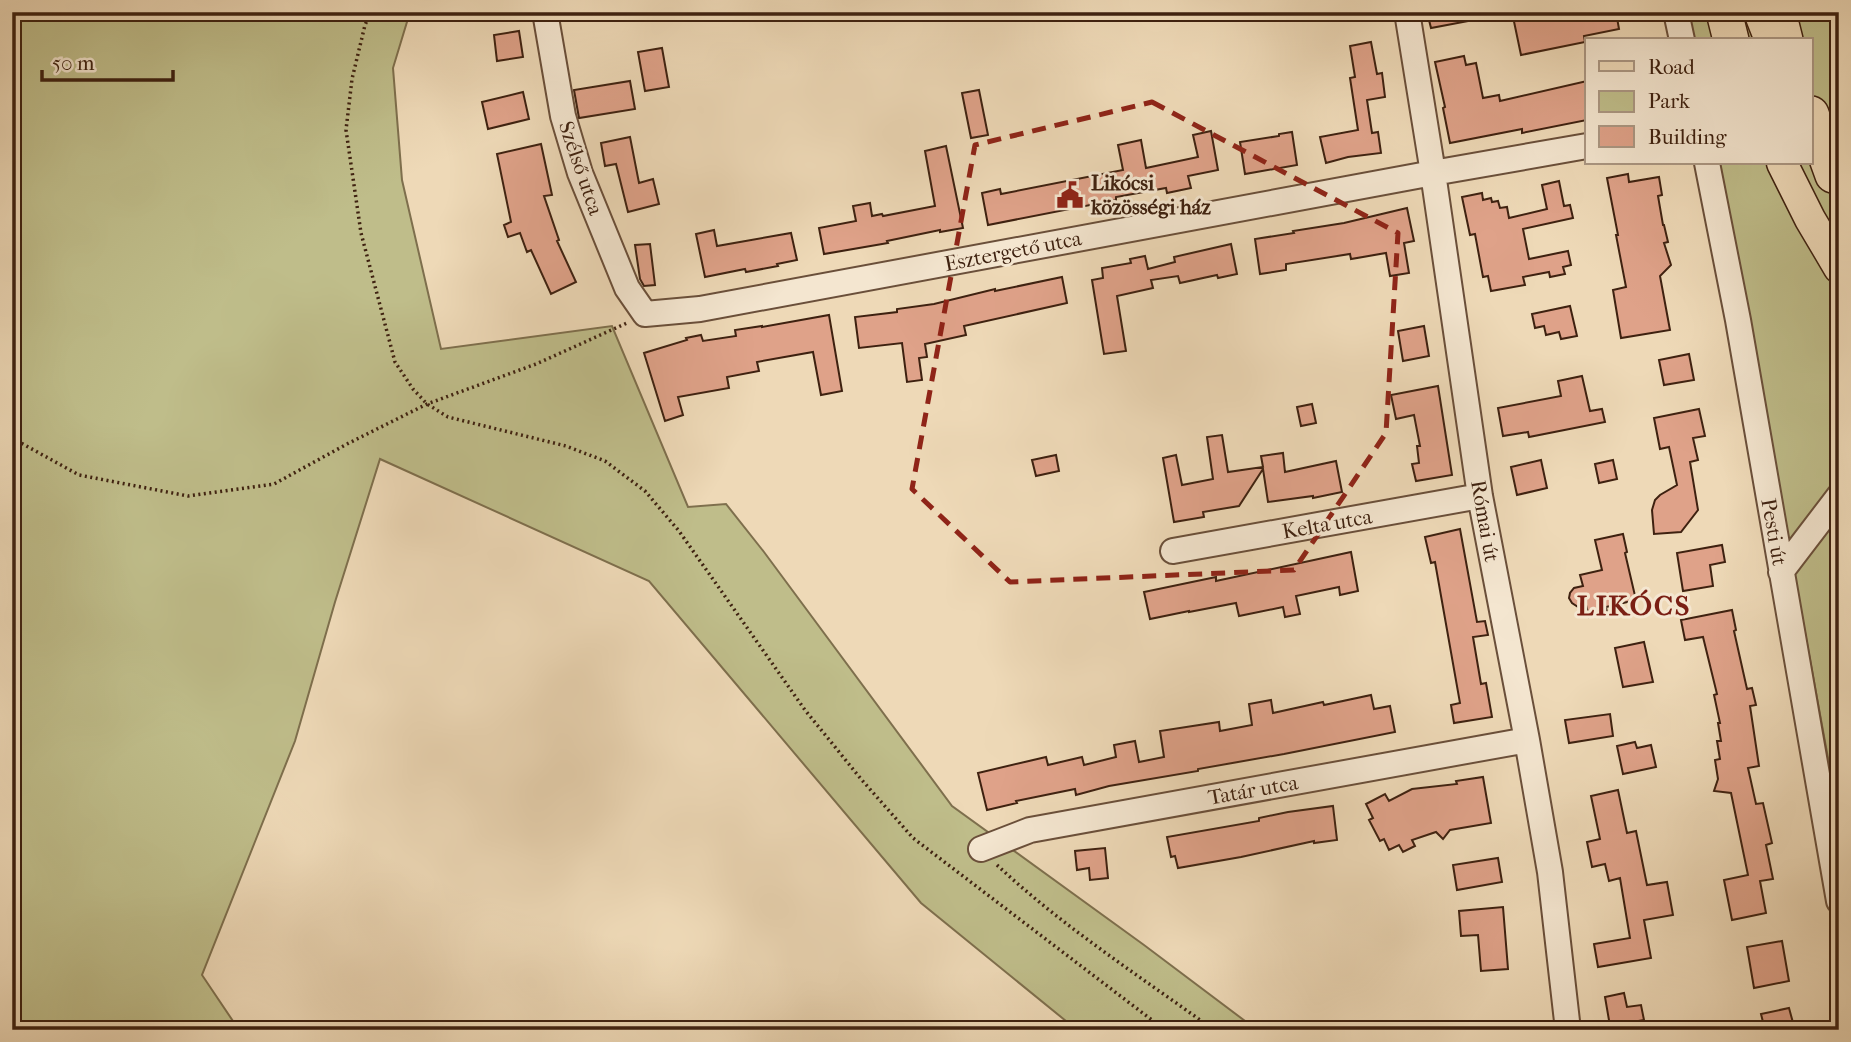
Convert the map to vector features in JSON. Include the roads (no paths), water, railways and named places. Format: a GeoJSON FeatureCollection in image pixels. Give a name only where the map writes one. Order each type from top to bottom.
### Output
{"type":"FeatureCollection","features":[{"type":"Feature","properties":{"kind":"highway"},"geometry":{"type":"LineString","coordinates":[[1724,12],[1730,38]]}},
{"type":"Feature","properties":{"kind":"highway"},"geometry":{"type":"LineString","coordinates":[[1778,12],[1784,38]]}},
{"type":"Feature","properties":{"kind":"highway"},"geometry":{"type":"LineString","coordinates":[[1812,117],[1836,181]]}},
{"type":"Feature","properties":{"kind":"main road"},"geometry":{"type":"LineString","coordinates":[[1718,12],[1729,38]]}},
{"type":"Feature","properties":{"kind":"main road"},"geometry":{"type":"LineString","coordinates":[[1759,12],[1769,38]]}},
{"type":"Feature","properties":{"kind":"main road"},"geometry":{"type":"LineString","coordinates":[[1812,132],[1836,181]]}},
{"type":"Feature","properties":{"kind":"main road"},"geometry":{"type":"LineString","coordinates":[[1783,164],[1810,219],[1839,268]]}},
{"type":"Feature","properties":{"kind":"street","name":"Szélső utca"},"geometry":{"type":"LineString","coordinates":[[545,12],[563,116],[580,173],[627,288],[645,314]]}},
{"type":"Feature","properties":{"kind":"street","name":"Római út"},"geometry":{"type":"LineString","coordinates":[[1406,12],[1433,173],[1480,496],[1550,872],[1568,1030]]}},
{"type":"Feature","properties":{"kind":"street"},"geometry":{"type":"LineString","coordinates":[[1676,12],[1682,38]]}},
{"type":"Feature","properties":{"kind":"street","name":"Esztergető utca"},"geometry":{"type":"LineString","coordinates":[[645,314],[714,306],[1585,146]]}},
{"type":"Feature","properties":{"kind":"street","name":"Pesti út"},"geometry":{"type":"LineString","coordinates":[[1707,164],[1738,320],[1839,901]]}},
{"type":"Feature","properties":{"kind":"street","name":"Kelta utca"},"geometry":{"type":"LineString","coordinates":[[1173,551],[1480,496]]}},
{"type":"Feature","properties":{"kind":"street"},"geometry":{"type":"LineString","coordinates":[[1781,572],[1839,496]]}},
{"type":"Feature","properties":{"kind":"street","name":"Tatár utca"},"geometry":{"type":"LineString","coordinates":[[981,849],[1030,830],[1527,740]]}},
{"type":"Feature","properties":{"kind":"place","name":"Likócsi közösségi ház"},"geometry":{"type":"Point","coordinates":[1070,195]}},
{"type":"Feature","properties":{"kind":"district","name":"LIKÓCS"},"geometry":{"type":"Point","coordinates":[1634,605]}}]}
